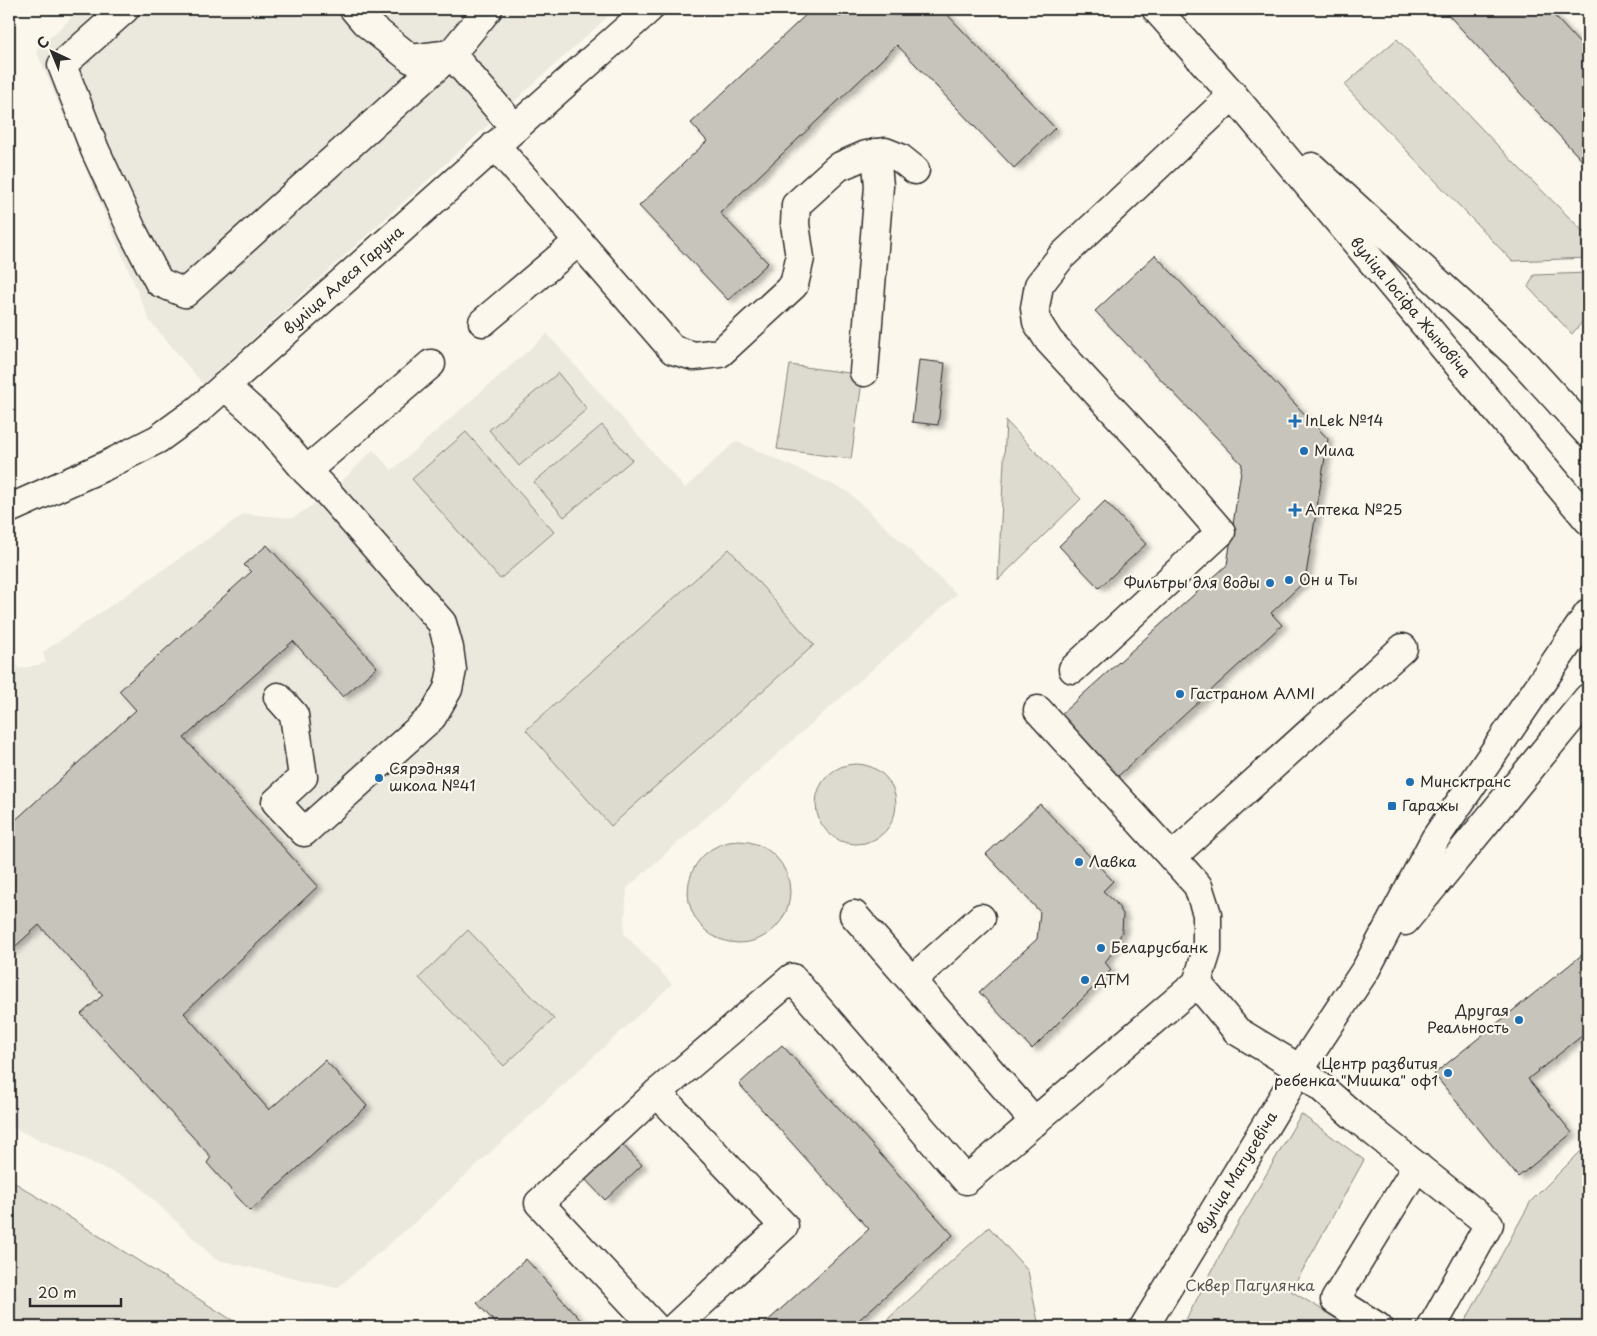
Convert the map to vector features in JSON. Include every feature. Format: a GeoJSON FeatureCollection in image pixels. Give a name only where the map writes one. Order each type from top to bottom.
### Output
{"type":"FeatureCollection","features":[{"type":"Feature","properties":{"kind":"main road"},"geometry":{"type":"LineString","coordinates":[[125,9],[62,65],[95,150],[133,232],[159,282],[185,293],[452,54],[487,9]]}},
{"type":"Feature","properties":{"kind":"main road"},"geometry":{"type":"LineString","coordinates":[[354,9],[365,22],[411,59],[452,54]]}},
{"type":"Feature","properties":{"kind":"main road","name":"вуліца Алеся Гаруна"},"geometry":{"type":"LineString","coordinates":[[9,509],[105,466],[158,439],[198,410],[649,9]]}},
{"type":"Feature","properties":{"kind":"main road","name":"вуліца Іосіфа Жыновіча"},"geometry":{"type":"LineString","coordinates":[[1156,9],[1233,95],[1588,520]]}},
{"type":"Feature","properties":{"kind":"main road"},"geometry":{"type":"LineString","coordinates":[[452,54],[505,136],[579,241],[673,350],[694,356],[720,353],[794,285],[800,258],[795,224],[796,205],[838,167],[866,155],[885,152],[900,158],[915,170]]}},
{"type":"Feature","properties":{"kind":"main road"},"geometry":{"type":"LineString","coordinates":[[1073,669],[1221,532],[1151,451],[1049,341],[1037,322],[1035,308],[1039,286],[1061,257],[1233,95]]}},
{"type":"Feature","properties":{"kind":"main road","name":"вуліца Іосіфа Жыновіча"},"geometry":{"type":"LineString","coordinates":[[1233,95],[1517,355],[1588,433]]}},
{"type":"Feature","properties":{"kind":"main road"},"geometry":{"type":"LineString","coordinates":[[864,372],[879,186],[876,153]]}},
{"type":"Feature","properties":{"kind":"main road"},"geometry":{"type":"LineString","coordinates":[[483,322],[579,241]]}},
{"type":"Feature","properties":{"kind":"main road"},"geometry":{"type":"LineString","coordinates":[[306,471],[431,364]]}},
{"type":"Feature","properties":{"kind":"main road"},"geometry":{"type":"LineString","coordinates":[[225,386],[266,423],[306,471],[330,494],[442,623],[449,648],[452,670],[448,688],[432,717],[304,832],[276,802],[303,778],[294,715],[278,697]]}},
{"type":"Feature","properties":{"kind":"main road","name":"вуліца Матусевіча"},"geometry":{"type":"LineString","coordinates":[[1144,1327],[1300,1069],[1366,969],[1435,839],[1588,614]]}},
{"type":"Feature","properties":{"kind":"main road"},"geometry":{"type":"LineString","coordinates":[[1172,857],[1403,648]]}},
{"type":"Feature","properties":{"kind":"main road","name":"вуліца Матусевіча"},"geometry":{"type":"LineString","coordinates":[[1366,969],[1588,698]]}},
{"type":"Feature","properties":{"kind":"main road"},"geometry":{"type":"LineString","coordinates":[[655,1327],[539,1203],[657,1093],[792,978],[966,1180],[1197,983],[1207,951],[1207,914],[1198,886],[1038,710]]}},
{"type":"Feature","properties":{"kind":"main road"},"geometry":{"type":"LineString","coordinates":[[854,914],[1035,1122]]}},
{"type":"Feature","properties":{"kind":"main road"},"geometry":{"type":"LineString","coordinates":[[912,980],[981,918]]}},
{"type":"Feature","properties":{"kind":"main road"},"geometry":{"type":"LineString","coordinates":[[1197,983],[1237,1031],[1300,1069],[1354,1116],[1489,1224],[1432,1327]]}},
{"type":"Feature","properties":{"kind":"main road"},"geometry":{"type":"LineString","coordinates":[[657,1093],[784,1226],[674,1327]]}},
{"type":"Feature","properties":{"kind":"main road"},"geometry":{"type":"LineString","coordinates":[[1378,1327],[1335,1300],[1417,1166]]}},
{"type":"Feature","properties":{"kind":"shaded area"},"geometry":{"type":"Polygon","coordinates":[[[81,9],[616,9],[203,384],[150,321],[36,50],[81,9]]]}},
{"type":"Feature","properties":{"kind":"shaded area","name":"Сярэдняя школа №41"},"geometry":{"type":"Polygon","coordinates":[[[547,334],[685,488],[736,441],[847,491],[957,594],[627,888],[624,934],[672,984],[413,1224],[337,1288],[215,1259],[135,1182],[9,1126],[9,659],[14,658],[19,669],[46,663],[43,652],[244,514],[293,518],[329,494],[373,450],[392,470],[547,334]]]}},
{"type":"Feature","properties":{"kind":"green space"},"geometry":{"type":"Polygon","coordinates":[[[1397,39],[1516,165],[1588,236],[1588,258],[1512,261],[1344,85],[1397,39]]]}},
{"type":"Feature","properties":{"kind":"green space"},"geometry":{"type":"Polygon","coordinates":[[[1588,273],[1588,315],[1572,334],[1528,287],[1534,275],[1588,273]]]}},
{"type":"Feature","properties":{"kind":"green space"},"geometry":{"type":"Polygon","coordinates":[[[790,365],[863,375],[851,459],[777,449],[790,365]]]}},
{"type":"Feature","properties":{"kind":"green space"},"geometry":{"type":"Polygon","coordinates":[[[558,373],[587,409],[519,466],[489,430],[558,373]]]}},
{"type":"Feature","properties":{"kind":"green space"},"geometry":{"type":"Polygon","coordinates":[[[1006,421],[1081,499],[998,580],[1006,421]]]}},
{"type":"Feature","properties":{"kind":"green space"},"geometry":{"type":"Polygon","coordinates":[[[602,425],[632,460],[564,517],[534,482],[602,425]]]}},
{"type":"Feature","properties":{"kind":"green space"},"geometry":{"type":"Polygon","coordinates":[[[466,432],[554,532],[500,579],[412,479],[466,432]]]}},
{"type":"Feature","properties":{"kind":"green space"},"geometry":{"type":"Polygon","coordinates":[[[729,549],[814,645],[611,826],[526,730],[729,549]]]}},
{"type":"Feature","properties":{"kind":"green space"},"geometry":{"type":"Polygon","coordinates":[[[848,764],[864,764],[878,771],[889,782],[896,796],[896,812],[893,819],[878,837],[864,844],[848,844],[834,837],[823,826],[816,812],[816,796],[823,782],[834,771],[848,764]]]}},
{"type":"Feature","properties":{"kind":"green space"},"geometry":{"type":"Polygon","coordinates":[[[739,841],[759,845],[775,856],[786,872],[790,892],[786,912],[775,928],[759,939],[739,943],[719,939],[703,928],[692,912],[688,892],[692,872],[703,856],[719,845],[739,841]]]}},
{"type":"Feature","properties":{"kind":"green space"},"geometry":{"type":"Polygon","coordinates":[[[468,930],[554,1019],[504,1066],[419,978],[468,930]]]}},
{"type":"Feature","properties":{"kind":"green space","name":"Сквер Пагулянка"},"geometry":{"type":"Polygon","coordinates":[[[1301,1114],[1364,1160],[1291,1291],[1351,1327],[1182,1327],[1229,1239],[1301,1114]]]}},
{"type":"Feature","properties":{"kind":"green space"},"geometry":{"type":"Polygon","coordinates":[[[1588,1144],[1588,1327],[1462,1327],[1531,1201],[1588,1144]]]}},
{"type":"Feature","properties":{"kind":"green space"},"geometry":{"type":"Polygon","coordinates":[[[9,1179],[243,1327],[9,1327],[9,1179]]]}},
{"type":"Feature","properties":{"kind":"green space"},"geometry":{"type":"Polygon","coordinates":[[[989,1227],[1028,1271],[1039,1327],[879,1327],[989,1227]]]}},
{"type":"Feature","properties":{"kind":"building"},"geometry":{"type":"Polygon","coordinates":[[[812,9],[831,9],[840,17],[849,9],[942,9],[1055,128],[1014,168],[897,45],[720,213],[768,263],[728,300],[639,206],[707,141],[691,123],[812,9]]]}},
{"type":"Feature","properties":{"kind":"building"},"geometry":{"type":"Polygon","coordinates":[[[1443,9],[1548,9],[1582,46],[1588,53],[1588,167],[1443,9]]]}},
{"type":"Feature","properties":{"kind":"building"},"geometry":{"type":"Polygon","coordinates":[[[1155,255],[1328,439],[1305,581],[1271,613],[1282,625],[1117,777],[1060,715],[1227,565],[1242,464],[1095,311],[1155,255]]]}},
{"type":"Feature","properties":{"kind":"building"},"geometry":{"type":"Polygon","coordinates":[[[919,360],[945,363],[938,425],[912,422],[919,360]]]}},
{"type":"Feature","properties":{"kind":"building"},"geometry":{"type":"Polygon","coordinates":[[[1105,501],[1146,544],[1099,588],[1059,546],[1105,501]]]}},
{"type":"Feature","properties":{"kind":"building"},"geometry":{"type":"Polygon","coordinates":[[[267,545],[377,667],[343,697],[293,641],[184,738],[318,886],[184,1013],[269,1110],[325,1060],[367,1106],[250,1211],[207,1163],[211,1157],[81,1014],[103,995],[39,925],[9,952],[9,826],[136,710],[119,691],[251,572],[244,565],[267,545]]]}},
{"type":"Feature","properties":{"kind":"building"},"geometry":{"type":"Polygon","coordinates":[[[1040,804],[1113,881],[1103,891],[1116,903],[1123,914],[1122,932],[1112,953],[1105,962],[1111,970],[1032,1049],[979,992],[1037,939],[1040,912],[986,854],[1040,804]]]}},
{"type":"Feature","properties":{"kind":"building"},"geometry":{"type":"Polygon","coordinates":[[[1588,950],[1588,1031],[1528,1079],[1572,1133],[1518,1177],[1434,1074],[1588,950]]]}},
{"type":"Feature","properties":{"kind":"building"},"geometry":{"type":"Polygon","coordinates":[[[782,1045],[953,1235],[851,1327],[761,1327],[869,1229],[739,1084],[782,1045]]]}},
{"type":"Feature","properties":{"kind":"building"},"geometry":{"type":"Polygon","coordinates":[[[618,1140],[642,1165],[605,1200],[581,1175],[618,1140]]]}},
{"type":"Feature","properties":{"kind":"building"},"geometry":{"type":"Polygon","coordinates":[[[526,1259],[587,1327],[499,1327],[477,1303],[526,1259]]]}},
{"type":"Feature","properties":{"kind":"place","name":"InLek №14"},"geometry":{"type":"Point","coordinates":[1295,421]}},
{"type":"Feature","properties":{"kind":"place","name":"Мила"},"geometry":{"type":"Point","coordinates":[1304,451]}},
{"type":"Feature","properties":{"kind":"place","name":"Аптека №25"},"geometry":{"type":"Point","coordinates":[1295,510]}},
{"type":"Feature","properties":{"kind":"place","name":"Он и Ты"},"geometry":{"type":"Point","coordinates":[1289,580]}},
{"type":"Feature","properties":{"kind":"place","name":"Фильтры для воды"},"geometry":{"type":"Point","coordinates":[1270,583]}},
{"type":"Feature","properties":{"kind":"place","name":"Гастраном АЛМІ"},"geometry":{"type":"Point","coordinates":[1180,694]}},
{"type":"Feature","properties":{"kind":"place","name":"Сярэдняя школа №41"},"geometry":{"type":"Point","coordinates":[379,778]}},
{"type":"Feature","properties":{"kind":"place","name":"Минсктранс"},"geometry":{"type":"Point","coordinates":[1410,782]}},
{"type":"Feature","properties":{"kind":"place","name":"Гаражы"},"geometry":{"type":"Point","coordinates":[1392,806]}},
{"type":"Feature","properties":{"kind":"place","name":"Лавка"},"geometry":{"type":"Point","coordinates":[1079,862]}},
{"type":"Feature","properties":{"kind":"place","name":"Беларусбанк"},"geometry":{"type":"Point","coordinates":[1101,948]}},
{"type":"Feature","properties":{"kind":"place","name":"ДТМ"},"geometry":{"type":"Point","coordinates":[1085,980]}},
{"type":"Feature","properties":{"kind":"place","name":"Другая Реальность"},"geometry":{"type":"Point","coordinates":[1519,1020]}},
{"type":"Feature","properties":{"kind":"place","name":"Центр развития ребенка \"Мишка\" оф1"},"geometry":{"type":"Point","coordinates":[1448,1073]}}]}
